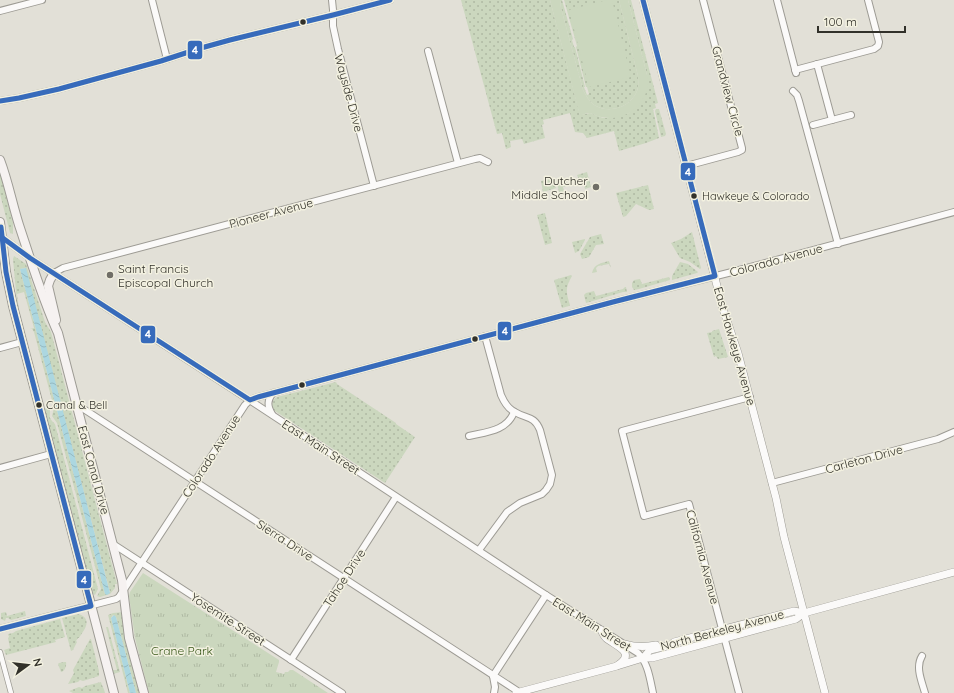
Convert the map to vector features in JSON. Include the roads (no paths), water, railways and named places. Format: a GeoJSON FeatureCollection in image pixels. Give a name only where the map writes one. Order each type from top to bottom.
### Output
{"type":"FeatureCollection","features":[{"type":"Feature","properties":{"kind":"main road","name":"East Canal Drive"},"geometry":{"type":"LineString","coordinates":[[0,160],[30,258],[48,311],[58,333],[122,580],[129,638],[144,693]]}},
{"type":"Feature","properties":{"kind":"main road"},"geometry":{"type":"LineString","coordinates":[[0,222],[9,287],[22,342],[114,693]]}},
{"type":"Feature","properties":{"kind":"main road"},"geometry":{"type":"LineString","coordinates":[[54,273],[48,286],[58,333]]}},
{"type":"Feature","properties":{"kind":"street"},"geometry":{"type":"LineString","coordinates":[[0,11],[42,0]]}},
{"type":"Feature","properties":{"kind":"street"},"geometry":{"type":"LineString","coordinates":[[152,0],[168,59]]}},
{"type":"Feature","properties":{"kind":"street","name":"Wayside Drive"},"geometry":{"type":"LineString","coordinates":[[332,0],[333,27],[340,59],[374,186]]}},
{"type":"Feature","properties":{"kind":"street"},"geometry":{"type":"LineString","coordinates":[[0,101],[54,90],[168,59],[230,40],[390,0]]}},
{"type":"Feature","properties":{"kind":"street","name":"East Hawkeye Avenue"},"geometry":{"type":"LineString","coordinates":[[643,0],[724,313],[737,349],[750,397],[776,498],[783,534],[825,693]]}},
{"type":"Feature","properties":{"kind":"street","name":"Grandview Circle"},"geometry":{"type":"LineString","coordinates":[[686,166],[742,150],[703,0]]}},
{"type":"Feature","properties":{"kind":"street"},"geometry":{"type":"LineString","coordinates":[[777,0],[796,71],[874,49],[878,46],[879,42],[868,0]]}},
{"type":"Feature","properties":{"kind":"street"},"geometry":{"type":"LineString","coordinates":[[428,51],[458,163]]}},
{"type":"Feature","properties":{"kind":"street"},"geometry":{"type":"LineString","coordinates":[[817,64],[832,120]]}},
{"type":"Feature","properties":{"kind":"street"},"geometry":{"type":"LineString","coordinates":[[792,91],[797,95],[799,101],[838,244]]}},
{"type":"Feature","properties":{"kind":"street"},"geometry":{"type":"LineString","coordinates":[[814,125],[851,115]]}},
{"type":"Feature","properties":{"kind":"street","name":"Pioneer Avenue"},"geometry":{"type":"LineString","coordinates":[[54,273],[63,268],[458,163],[480,158],[488,162]]}},
{"type":"Feature","properties":{"kind":"street","name":"Colorado Avenue"},"geometry":{"type":"LineString","coordinates":[[0,629],[116,599],[120,596],[194,481],[245,405],[250,400],[954,212]]}},
{"type":"Feature","properties":{"kind":"street","name":"East Main Street"},"geometry":{"type":"LineString","coordinates":[[1,236],[30,258],[250,400],[546,595],[638,653],[642,658]]}},
{"type":"Feature","properties":{"kind":"street"},"geometry":{"type":"LineString","coordinates":[[479,550],[507,512],[520,503],[542,494],[548,488],[551,480],[551,472],[539,427],[532,419],[514,412],[506,406],[501,395],[486,336]]}},
{"type":"Feature","properties":{"kind":"street"},"geometry":{"type":"LineString","coordinates":[[0,348],[22,342]]}},
{"type":"Feature","properties":{"kind":"street"},"geometry":{"type":"LineString","coordinates":[[272,393],[268,399],[268,406],[274,416]]}},
{"type":"Feature","properties":{"kind":"street","name":"California Avenue"},"geometry":{"type":"LineString","coordinates":[[738,693],[689,504],[644,516],[622,431],[750,397]]}},
{"type":"Feature","properties":{"kind":"street","name":"Sierra Drive"},"geometry":{"type":"LineString","coordinates":[[76,404],[344,578],[517,693]]}},
{"type":"Feature","properties":{"kind":"street"},"geometry":{"type":"LineString","coordinates":[[469,436],[500,428],[509,421],[514,412]]}},
{"type":"Feature","properties":{"kind":"street","name":"Carleton Drive"},"geometry":{"type":"LineString","coordinates":[[772,483],[938,438],[954,432]]}},
{"type":"Feature","properties":{"kind":"street"},"geometry":{"type":"LineString","coordinates":[[0,468],[51,454]]}},
{"type":"Feature","properties":{"kind":"street","name":"Tahoe Drive"},"geometry":{"type":"LineString","coordinates":[[291,660],[396,497]]}},
{"type":"Feature","properties":{"kind":"street","name":"Yosemite Street"},"geometry":{"type":"LineString","coordinates":[[113,544],[342,693]]}},
{"type":"Feature","properties":{"kind":"street","name":"North Berkeley Avenue"},"geometry":{"type":"LineString","coordinates":[[517,693],[642,658],[652,658],[796,619],[804,613],[954,572]]}},
{"type":"Feature","properties":{"kind":"street"},"geometry":{"type":"LineString","coordinates":[[494,693],[496,687],[493,676],[546,595]]}},
{"type":"Feature","properties":{"kind":"street","name":"North Berkeley Avenue"},"geometry":{"type":"LineString","coordinates":[[642,658],[650,650],[674,642],[794,611],[804,613]]}},
{"type":"Feature","properties":{"kind":"street"},"geometry":{"type":"LineString","coordinates":[[601,630],[606,638],[625,652],[623,661],[617,666]]}},
{"type":"Feature","properties":{"kind":"street"},"geometry":{"type":"LineString","coordinates":[[624,644],[646,647],[670,641],[674,642]]}},
{"type":"Feature","properties":{"kind":"street"},"geometry":{"type":"LineString","coordinates":[[0,652],[11,693]]}},
{"type":"Feature","properties":{"kind":"street"},"geometry":{"type":"LineString","coordinates":[[922,656],[919,662],[919,669],[925,693]]}},
{"type":"Feature","properties":{"kind":"street"},"geometry":{"type":"LineString","coordinates":[[642,658],[646,666],[653,693]]}},
{"type":"Feature","properties":{"kind":"water"},"geometry":{"type":"Polygon","coordinates":[[[26,268],[110,593],[107,595],[105,594],[20,269],[26,268]]]}},
{"type":"Feature","properties":{"kind":"water"},"geometry":{"type":"Polygon","coordinates":[[[114,615],[116,617],[136,693],[130,693],[111,618],[114,615]]]}},
{"type":"Feature","properties":{"kind":"place","name":"Dutcher Middle School"},"geometry":{"type":"Point","coordinates":[596,187]}},
{"type":"Feature","properties":{"kind":"place","name":"Hawkeye & Colorado"},"geometry":{"type":"Point","coordinates":[694,196]}},
{"type":"Feature","properties":{"kind":"place","name":"Saint Francis Episcopal Church"},"geometry":{"type":"Point","coordinates":[110,275]}},
{"type":"Feature","properties":{"kind":"place","name":"Canal & Bell"},"geometry":{"type":"Point","coordinates":[39,405]}},
{"type":"Feature","properties":{"kind":"park label","name":"Crane Park"},"geometry":{"type":"Point","coordinates":[182,650]}}]}
